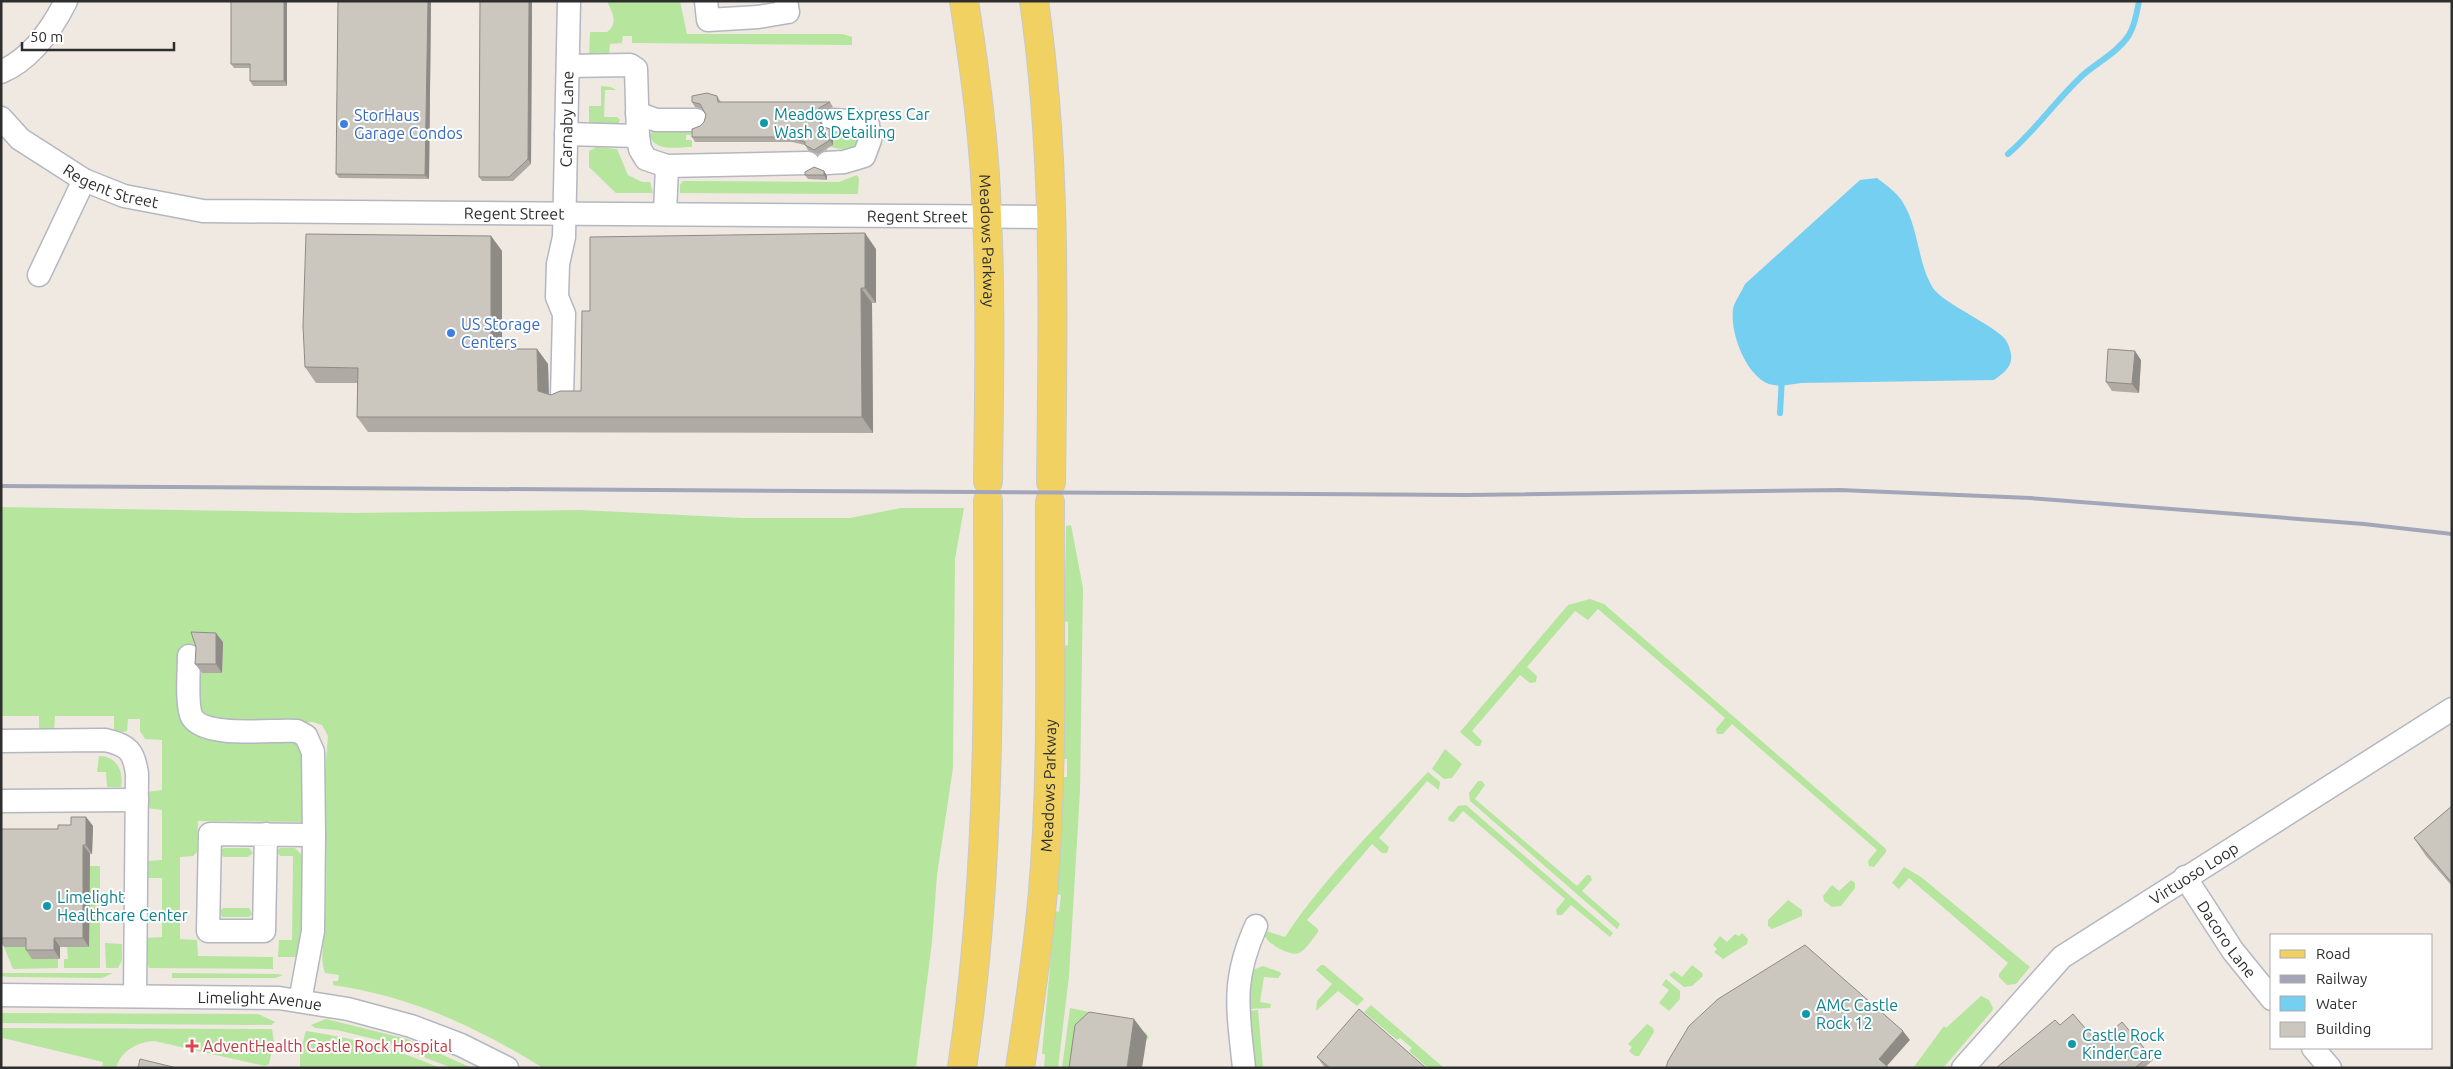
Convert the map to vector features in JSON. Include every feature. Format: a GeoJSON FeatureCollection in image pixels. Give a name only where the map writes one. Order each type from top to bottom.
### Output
{"type":"FeatureCollection","features":[{"type":"Feature","properties":{"kind":"main road","name":"Meadows Parkway"},"geometry":{"type":"LineString","coordinates":[[962,1068],[980,904],[985,806],[990,314],[987,216],[977,92],[964,1]]}},
{"type":"Feature","properties":{"kind":"main road","name":"Meadows Parkway"},"geometry":{"type":"LineString","coordinates":[[1020,1068],[1034,977],[1043,891],[1048,804],[1051,217],[1049,144],[1034,1]]}},
{"type":"Feature","properties":{"kind":"street"},"geometry":{"type":"LineString","coordinates":[[1,72],[23,59],[40,42],[66,1]]}},
{"type":"Feature","properties":{"kind":"street","name":"Carnaby Lane"},"geometry":{"type":"LineString","coordinates":[[562,398],[564,314],[557,297],[558,264],[564,237],[569,1]]}},
{"type":"Feature","properties":{"kind":"street"},"geometry":{"type":"LineString","coordinates":[[706,1],[708,20],[769,7]]}},
{"type":"Feature","properties":{"kind":"street"},"geometry":{"type":"LineString","coordinates":[[568,66],[630,65],[636,69],[638,136],[640,149],[646,159],[667,166],[693,166],[708,176],[818,163],[844,162],[864,156],[870,140],[868,125],[859,121],[833,120]]}},
{"type":"Feature","properties":{"kind":"street"},"geometry":{"type":"LineString","coordinates":[[637,112],[656,120],[696,120]]}},
{"type":"Feature","properties":{"kind":"street","name":"Regent Street"},"geometry":{"type":"LineString","coordinates":[[1,118],[20,139],[84,180],[124,196],[203,211],[564,212],[1051,217]]}},
{"type":"Feature","properties":{"kind":"street"},"geometry":{"type":"LineString","coordinates":[[566,134],[638,136]]}},
{"type":"Feature","properties":{"kind":"street"},"geometry":{"type":"LineString","coordinates":[[665,214],[667,166]]}},
{"type":"Feature","properties":{"kind":"street"},"geometry":{"type":"LineString","coordinates":[[39,275],[84,180]]}},
{"type":"Feature","properties":{"kind":"street"},"geometry":{"type":"LineString","coordinates":[[189,656],[190,705],[192,717],[197,722],[213,730],[297,731],[306,736],[313,752],[313,931],[300,1001]]}},
{"type":"Feature","properties":{"kind":"street","name":"Virtuoso Loop"},"geometry":{"type":"LineString","coordinates":[[1963,1068],[2062,957],[2185,877],[2452,709]]}},
{"type":"Feature","properties":{"kind":"street"},"geometry":{"type":"LineString","coordinates":[[1,741],[105,740],[119,743],[135,758],[137,800],[135,996]]}},
{"type":"Feature","properties":{"kind":"street"},"geometry":{"type":"LineString","coordinates":[[1,801],[137,800]]}},
{"type":"Feature","properties":{"kind":"street"},"geometry":{"type":"LineString","coordinates":[[266,834],[264,931],[208,931],[210,834],[266,834],[314,834]]}},
{"type":"Feature","properties":{"kind":"street","name":"Dacoro Lane"},"geometry":{"type":"LineString","coordinates":[[2185,877],[2232,951],[2270,997]]}},
{"type":"Feature","properties":{"kind":"street"},"geometry":{"type":"LineString","coordinates":[[1244,1068],[1239,1020],[1238,982],[1247,947],[1256,926]]}},
{"type":"Feature","properties":{"kind":"street","name":"Limelight Avenue"},"geometry":{"type":"LineString","coordinates":[[1,995],[242,996],[300,1001],[348,1009],[411,1026],[461,1045],[507,1068]]}},
{"type":"Feature","properties":{"kind":"street"},"geometry":{"type":"LineString","coordinates":[[2314,1049],[2330,1068]]}},
{"type":"Feature","properties":{"kind":"green space"},"geometry":{"type":"Polygon","coordinates":[[[607,1],[680,1],[687,34],[842,34],[852,37],[852,45],[632,43],[632,36],[623,36],[622,43],[610,44],[609,56],[589,57],[590,32],[607,32],[613,25],[611,9],[607,1]]]}},
{"type":"Feature","properties":{"kind":"green space"},"geometry":{"type":"Polygon","coordinates":[[[601,86],[611,87],[616,90],[605,90],[604,117],[617,117],[620,120],[618,125],[589,124],[589,106],[601,106],[601,86]]]}},
{"type":"Feature","properties":{"kind":"green space"},"geometry":{"type":"Polygon","coordinates":[[[692,126],[691,135],[686,135],[686,140],[692,140],[692,147],[663,147],[653,142],[650,137],[653,128],[692,126]]]}},
{"type":"Feature","properties":{"kind":"green space"},"geometry":{"type":"Polygon","coordinates":[[[833,127],[856,127],[863,142],[850,151],[827,146],[833,144],[833,127]]]}},
{"type":"Feature","properties":{"kind":"green space"},"geometry":{"type":"Polygon","coordinates":[[[597,147],[617,149],[628,175],[642,182],[650,182],[653,193],[616,193],[589,167],[589,151],[597,147]]]}},
{"type":"Feature","properties":{"kind":"green space"},"geometry":{"type":"Polygon","coordinates":[[[857,175],[859,178],[858,194],[680,193],[680,185],[683,181],[839,182],[857,175]]]}},
{"type":"Feature","properties":{"kind":"green space"},"geometry":{"type":"Polygon","coordinates":[[[1,507],[353,513],[580,510],[743,518],[850,518],[901,508],[964,508],[955,559],[953,768],[937,875],[932,942],[916,1068],[543,1068],[493,1039],[442,1015],[389,997],[333,985],[333,981],[338,981],[339,975],[325,973],[322,961],[326,898],[326,823],[321,822],[328,736],[322,725],[313,722],[230,724],[202,714],[197,701],[197,673],[222,673],[223,642],[183,645],[186,722],[285,736],[302,747],[307,822],[198,821],[197,852],[193,856],[180,857],[180,939],[197,940],[198,956],[273,957],[273,969],[149,968],[146,960],[146,938],[162,937],[162,878],[147,878],[146,861],[162,860],[162,810],[147,808],[147,792],[162,790],[162,740],[145,739],[140,731],[140,719],[128,719],[127,731],[117,733],[114,730],[114,716],[55,716],[54,731],[39,729],[39,716],[1,716],[1,507]]]}},
{"type":"Feature","properties":{"kind":"green space"},"geometry":{"type":"Polygon","coordinates":[[[1071,525],[1083,588],[1080,791],[1069,976],[1058,1068],[1044,1068],[1045,1054],[1042,1054],[1055,911],[1059,912],[1061,895],[1057,894],[1063,777],[1067,777],[1067,759],[1063,759],[1065,646],[1068,645],[1068,622],[1064,621],[1066,526],[1071,525]]]}},
{"type":"Feature","properties":{"kind":"green space"},"geometry":{"type":"Polygon","coordinates":[[[1590,599],[1604,604],[1886,849],[1886,852],[1874,867],[1869,866],[1868,861],[1877,850],[1732,724],[1723,734],[1717,734],[1716,729],[1725,718],[1598,609],[1588,620],[1575,611],[1527,667],[1537,676],[1536,682],[1530,683],[1520,675],[1472,731],[1482,741],[1480,746],[1476,746],[1460,732],[1568,605],[1590,599]]]}},
{"type":"Feature","properties":{"kind":"green space"},"geometry":{"type":"Polygon","coordinates":[[[1445,749],[1462,764],[1452,778],[1444,779],[1432,769],[1445,749]]]}},
{"type":"Feature","properties":{"kind":"green space"},"geometry":{"type":"Polygon","coordinates":[[[99,756],[110,759],[118,766],[122,781],[121,787],[107,787],[106,772],[97,772],[99,756]]]}},
{"type":"Feature","properties":{"kind":"green space"},"geometry":{"type":"Polygon","coordinates":[[[1428,772],[1440,782],[1439,790],[1427,781],[1379,838],[1389,847],[1387,853],[1382,853],[1372,844],[1307,920],[1318,929],[1318,932],[1307,947],[1295,954],[1283,951],[1272,944],[1264,935],[1263,930],[1285,937],[1334,873],[1428,772]]]}},
{"type":"Feature","properties":{"kind":"green space"},"geometry":{"type":"Polygon","coordinates":[[[1478,781],[1482,781],[1485,785],[1475,799],[1577,886],[1587,875],[1590,875],[1592,880],[1582,891],[1620,924],[1617,929],[1470,801],[1469,793],[1478,781]]]}},
{"type":"Feature","properties":{"kind":"green space"},"geometry":{"type":"Polygon","coordinates":[[[1466,805],[1613,933],[1610,937],[1571,905],[1562,915],[1557,915],[1556,910],[1565,899],[1463,811],[1454,822],[1449,821],[1448,818],[1458,806],[1466,805]]]}},
{"type":"Feature","properties":{"kind":"green space"},"geometry":{"type":"Polygon","coordinates":[[[224,848],[249,848],[253,853],[248,857],[224,857],[220,854],[220,850],[224,848]]]}},
{"type":"Feature","properties":{"kind":"green space"},"geometry":{"type":"Polygon","coordinates":[[[280,848],[295,848],[302,855],[302,930],[299,957],[278,957],[279,940],[292,940],[293,856],[280,856],[277,851],[280,848]]]}},
{"type":"Feature","properties":{"kind":"green space"},"geometry":{"type":"Polygon","coordinates":[[[90,866],[100,866],[100,968],[64,968],[64,959],[68,959],[67,947],[90,866]]]}},
{"type":"Feature","properties":{"kind":"green space"},"geometry":{"type":"Polygon","coordinates":[[[1904,867],[1921,877],[2030,967],[2016,984],[2007,985],[1999,977],[1999,974],[2008,963],[1909,878],[1899,889],[1892,883],[1904,867]]]}},
{"type":"Feature","properties":{"kind":"green space"},"geometry":{"type":"Polygon","coordinates":[[[1851,880],[1855,883],[1855,888],[1841,906],[1832,907],[1824,901],[1823,896],[1832,885],[1839,891],[1851,880]]]}},
{"type":"Feature","properties":{"kind":"green space"},"geometry":{"type":"Polygon","coordinates":[[[1788,900],[1802,910],[1802,916],[1772,929],[1768,926],[1768,920],[1788,900]]]}},
{"type":"Feature","properties":{"kind":"green space"},"geometry":{"type":"Polygon","coordinates":[[[223,908],[249,908],[252,914],[249,917],[222,917],[220,911],[223,908]]]}},
{"type":"Feature","properties":{"kind":"green space"},"geometry":{"type":"Polygon","coordinates":[[[1742,933],[1748,939],[1747,944],[1723,959],[1714,952],[1717,949],[1713,945],[1720,936],[1727,942],[1735,934],[1739,936],[1742,933]]]}},
{"type":"Feature","properties":{"kind":"green space"},"geometry":{"type":"Polygon","coordinates":[[[105,943],[122,944],[122,960],[118,968],[106,968],[105,943]]]}},
{"type":"Feature","properties":{"kind":"green space"},"geometry":{"type":"Polygon","coordinates":[[[4,947],[32,947],[32,959],[58,959],[58,968],[13,969],[4,947]]]}},
{"type":"Feature","properties":{"kind":"green space"},"geometry":{"type":"Polygon","coordinates":[[[1321,965],[1324,965],[1364,999],[1357,1006],[1338,991],[1316,1011],[1317,1001],[1332,984],[1316,970],[1321,965]]]}},
{"type":"Feature","properties":{"kind":"green space"},"geometry":{"type":"Polygon","coordinates":[[[1692,965],[1703,976],[1692,986],[1684,987],[1669,975],[1674,971],[1682,977],[1692,965]]]}},
{"type":"Feature","properties":{"kind":"green space"},"geometry":{"type":"Polygon","coordinates":[[[1263,966],[1281,974],[1278,978],[1264,977],[1260,1002],[1271,1004],[1270,1008],[1247,1009],[1250,971],[1263,966]]]}},
{"type":"Feature","properties":{"kind":"green space"},"geometry":{"type":"Polygon","coordinates":[[[1,973],[113,973],[102,978],[8,977],[1,976],[1,973]]]}},
{"type":"Feature","properties":{"kind":"green space"},"geometry":{"type":"Polygon","coordinates":[[[172,973],[283,975],[275,978],[172,978],[172,973]]]}},
{"type":"Feature","properties":{"kind":"green space"},"geometry":{"type":"Polygon","coordinates":[[[1666,979],[1680,991],[1680,999],[1669,1011],[1659,1003],[1669,990],[1662,985],[1666,979]]]}},
{"type":"Feature","properties":{"kind":"green space"},"geometry":{"type":"Polygon","coordinates":[[[1981,996],[1989,1000],[1993,1008],[1992,1011],[1943,1068],[1913,1068],[1944,1026],[1946,1028],[1981,996]]]}},
{"type":"Feature","properties":{"kind":"green space"},"geometry":{"type":"Polygon","coordinates":[[[1371,1005],[1444,1068],[1428,1068],[1409,1051],[1412,1048],[1400,1038],[1397,1040],[1364,1012],[1371,1005]]]}},
{"type":"Feature","properties":{"kind":"green space"},"geometry":{"type":"Polygon","coordinates":[[[1070,1008],[1085,1011],[1146,1033],[1149,1038],[1146,1040],[1146,1036],[1078,1068],[1062,1068],[1070,1008]]]}},
{"type":"Feature","properties":{"kind":"green space"},"geometry":{"type":"Polygon","coordinates":[[[1258,1010],[1263,1068],[1254,1068],[1248,1011],[1258,1010]]]}},
{"type":"Feature","properties":{"kind":"green space"},"geometry":{"type":"Polygon","coordinates":[[[1,1013],[258,1014],[275,1022],[271,1025],[1,1023],[1,1013]]]}},
{"type":"Feature","properties":{"kind":"green space"},"geometry":{"type":"Polygon","coordinates":[[[326,1019],[407,1039],[472,1068],[452,1068],[382,1041],[337,1030],[315,1028],[311,1025],[326,1019]]]}},
{"type":"Feature","properties":{"kind":"green space"},"geometry":{"type":"Polygon","coordinates":[[[1647,1024],[1653,1028],[1654,1032],[1639,1056],[1635,1056],[1629,1051],[1632,1047],[1628,1044],[1647,1024]]]}},
{"type":"Feature","properties":{"kind":"green space"},"geometry":{"type":"Polygon","coordinates":[[[1,1028],[272,1029],[274,1042],[269,1064],[265,1066],[154,1041],[130,1048],[118,1062],[116,1068],[102,1068],[103,1062],[3,1038],[1,1044],[1,1028]]]}},
{"type":"Feature","properties":{"kind":"green space"},"geometry":{"type":"Polygon","coordinates":[[[306,1031],[374,1045],[408,1055],[440,1068],[300,1068],[300,1052],[306,1031]]]}},
{"type":"Feature","properties":{"kind":"water"},"geometry":{"type":"Polygon","coordinates":[[[1877,178],[1897,195],[1908,211],[1924,267],[1933,288],[1948,301],[2003,336],[2007,342],[2011,354],[2010,364],[1994,380],[1801,383],[1777,386],[1764,382],[1755,374],[1741,352],[1736,340],[1733,315],[1734,305],[1745,284],[1860,180],[1877,178]]]}},
{"type":"Feature","properties":{"kind":"building"},"geometry":{"type":"Polygon","coordinates":[[[231,1],[284,1],[284,81],[250,81],[250,64],[231,64],[231,1]]]}},
{"type":"Feature","properties":{"kind":"building"},"geometry":{"type":"Polygon","coordinates":[[[338,1],[428,1],[425,175],[336,174],[338,1]]]}},
{"type":"Feature","properties":{"kind":"building"},"geometry":{"type":"Polygon","coordinates":[[[480,1],[529,1],[528,159],[509,177],[479,177],[480,1]]]}},
{"type":"Feature","properties":{"kind":"building","name":"Meadows Express Car Wash & Detailing"},"geometry":{"type":"Polygon","coordinates":[[[707,93],[717,96],[718,102],[830,102],[819,108],[817,115],[822,126],[830,129],[830,140],[814,150],[805,145],[805,142],[789,137],[692,137],[692,129],[704,122],[706,115],[700,104],[692,102],[692,96],[707,93]]]}},
{"type":"Feature","properties":{"kind":"building"},"geometry":{"type":"Polygon","coordinates":[[[814,167],[824,171],[824,175],[805,175],[805,172],[814,167]]]}},
{"type":"Feature","properties":{"kind":"building"},"geometry":{"type":"Polygon","coordinates":[[[865,233],[865,288],[861,288],[862,417],[357,417],[358,368],[305,367],[303,326],[306,234],[491,236],[491,349],[537,349],[538,391],[551,395],[560,391],[581,391],[582,311],[590,311],[590,237],[865,233]]]}},
{"type":"Feature","properties":{"kind":"building"},"geometry":{"type":"Polygon","coordinates":[[[2108,349],[2135,351],[2132,384],[2106,382],[2108,349]]]}},
{"type":"Feature","properties":{"kind":"building"},"geometry":{"type":"Polygon","coordinates":[[[191,632],[216,633],[216,664],[195,664],[196,647],[191,632]]]}},
{"type":"Feature","properties":{"kind":"building"},"geometry":{"type":"Polygon","coordinates":[[[2452,806],[2452,883],[2414,838],[2452,806]]]}},
{"type":"Feature","properties":{"kind":"building","name":"Limelight Healthcare Center"},"geometry":{"type":"Polygon","coordinates":[[[71,817],[86,817],[86,845],[83,845],[83,938],[54,938],[54,950],[26,950],[26,938],[1,938],[1,829],[58,829],[58,825],[71,825],[71,817]]]}},
{"type":"Feature","properties":{"kind":"building","name":"AMC Castle Rock 12"},"geometry":{"type":"Polygon","coordinates":[[[1805,945],[1903,1031],[1879,1059],[1889,1068],[1666,1068],[1668,1061],[1689,1026],[1718,999],[1805,945]]]}},
{"type":"Feature","properties":{"kind":"building"},"geometry":{"type":"Polygon","coordinates":[[[1359,1009],[1426,1068],[1330,1068],[1317,1057],[1359,1009]]]}},
{"type":"Feature","properties":{"kind":"building"},"geometry":{"type":"Polygon","coordinates":[[[1089,1012],[1134,1019],[1127,1068],[1069,1068],[1075,1025],[1089,1012]]]}},
{"type":"Feature","properties":{"kind":"building","name":"Castle Rock KinderCare"},"geometry":{"type":"Polygon","coordinates":[[[2073,1014],[2098,1043],[2122,1022],[2150,1055],[2135,1068],[1996,1068],[2055,1020],[2060,1025],[2073,1014]]]}},
{"type":"Feature","properties":{"kind":"building"},"geometry":{"type":"Polygon","coordinates":[[[140,1059],[177,1068],[138,1068],[140,1059]]]}},
{"type":"Feature","properties":{"kind":"waterway"},"geometry":{"type":"LineString","coordinates":[[2008,154],[2083,75],[2114,52],[2124,41],[2133,27],[2139,1]]}},
{"type":"Feature","properties":{"kind":"waterway"},"geometry":{"type":"LineString","coordinates":[[1780,413],[1782,377]]}},
{"type":"Feature","properties":{"kind":"tunnel"},"geometry":{"type":"LineString","coordinates":[[808,152],[827,153]]}},
{"type":"Feature","properties":{"kind":"railway"},"geometry":{"type":"LineString","coordinates":[[1,486],[1466,495],[1840,490],[2030,498],[2364,524],[2452,534]]}},
{"type":"Feature","properties":{"kind":"place","name":"Meadows Express Car Wash & Detailing"},"geometry":{"type":"Point","coordinates":[764,123]}},
{"type":"Feature","properties":{"kind":"place","name":"StorHaus Garage Condos"},"geometry":{"type":"Point","coordinates":[344,124]}},
{"type":"Feature","properties":{"kind":"place","name":"US Storage Centers"},"geometry":{"type":"Point","coordinates":[451,333]}},
{"type":"Feature","properties":{"kind":"place","name":"Limelight Healthcare Center"},"geometry":{"type":"Point","coordinates":[47,906]}},
{"type":"Feature","properties":{"kind":"place","name":"AMC Castle Rock 12"},"geometry":{"type":"Point","coordinates":[1806,1014]}},
{"type":"Feature","properties":{"kind":"place","name":"Castle Rock KinderCare"},"geometry":{"type":"Point","coordinates":[2072,1044]}},
{"type":"Feature","properties":{"kind":"place","name":"AdventHealth Castle Rock Hospital"},"geometry":{"type":"Point","coordinates":[192,1046]}}]}
